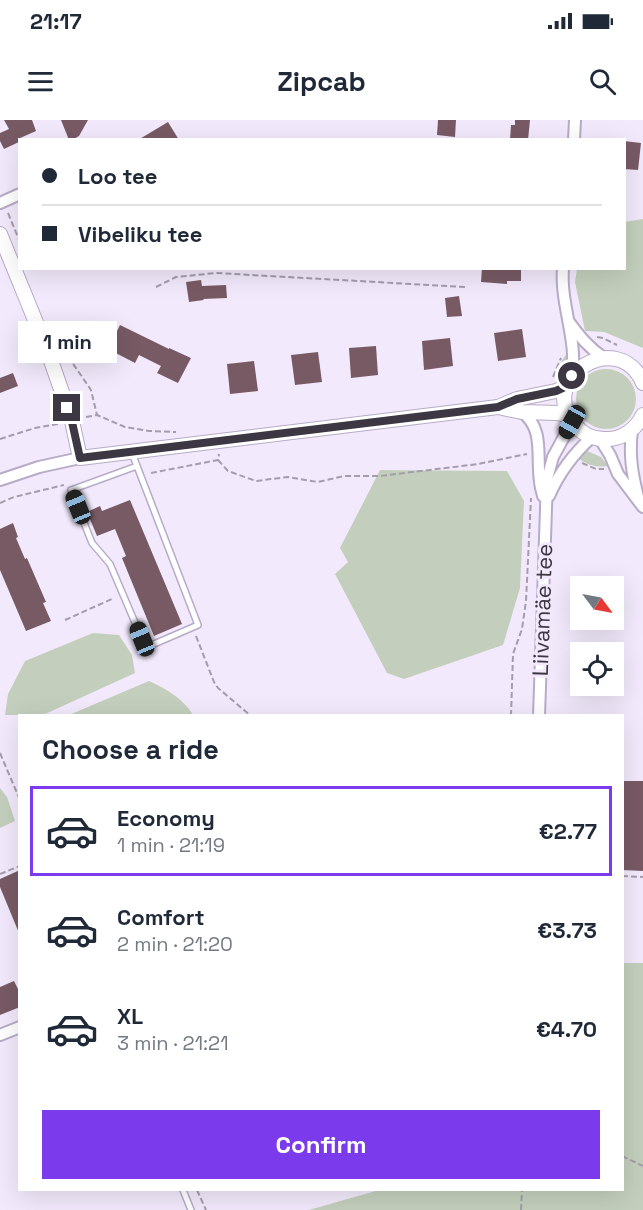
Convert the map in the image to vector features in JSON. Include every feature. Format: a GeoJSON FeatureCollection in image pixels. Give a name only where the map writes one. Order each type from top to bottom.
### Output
{"type":"FeatureCollection","features":[{"type":"Feature","properties":{"kind":"street"},"geometry":{"type":"LineString","coordinates":[[574,138],[575,120]]}},
{"type":"Feature","properties":{"kind":"street"},"geometry":{"type":"LineString","coordinates":[[2,202],[18,195]]}},
{"type":"Feature","properties":{"kind":"street"},"geometry":{"type":"LineString","coordinates":[[0,234],[48,352],[72,422],[80,458]]}},
{"type":"Feature","properties":{"kind":"street"},"geometry":{"type":"LineString","coordinates":[[563,270],[563,293],[573,358],[565,396],[570,419],[577,428],[596,438],[610,455],[618,474],[641,503]]}},
{"type":"Feature","properties":{"kind":"street"},"geometry":{"type":"LineString","coordinates":[[567,320],[584,343],[604,358]]}},
{"type":"Feature","properties":{"kind":"street"},"geometry":{"type":"LineString","coordinates":[[0,480],[39,467],[80,458],[498,407],[517,399],[556,391],[586,363],[604,358],[622,361],[636,371],[642,380]]}},
{"type":"Feature","properties":{"kind":"street"},"geometry":{"type":"LineString","coordinates":[[498,407],[522,412],[556,413],[570,419]]}},
{"type":"Feature","properties":{"kind":"street"},"geometry":{"type":"LineString","coordinates":[[522,412],[531,420],[536,430],[540,482],[545,505]]}},
{"type":"Feature","properties":{"kind":"street"},"geometry":{"type":"LineString","coordinates":[[596,438],[617,438],[632,430],[643,416]]}},
{"type":"Feature","properties":{"kind":"street","name":"Liivamäe tee"},"geometry":{"type":"LineString","coordinates":[[539,714],[547,479],[553,457],[570,419]]}},
{"type":"Feature","properties":{"kind":"street"},"geometry":{"type":"LineString","coordinates":[[632,430],[631,464],[641,503]]}},
{"type":"Feature","properties":{"kind":"street","name":"Liivamäe tee"},"geometry":{"type":"LineString","coordinates":[[545,505],[562,470],[572,456],[596,438]]}},
{"type":"Feature","properties":{"kind":"street"},"geometry":{"type":"LineString","coordinates":[[0,1035],[18,1028]]}},
{"type":"Feature","properties":{"kind":"lane"},"geometry":{"type":"LineString","coordinates":[[132,452],[198,625],[154,644],[146,644],[142,639],[110,564],[92,543],[71,490],[137,466]]}},
{"type":"Feature","properties":{"kind":"lane"},"geometry":{"type":"LineString","coordinates":[[183,1191],[191,1210]]}},
{"type":"Feature","properties":{"kind":"path"},"geometry":{"type":"LineString","coordinates":[[2,202],[18,238]]}},
{"type":"Feature","properties":{"kind":"path"},"geometry":{"type":"LineString","coordinates":[[156,287],[176,277],[216,273],[465,287]]}},
{"type":"Feature","properties":{"kind":"path"},"geometry":{"type":"LineString","coordinates":[[60,343],[64,353],[91,390],[97,415]]}},
{"type":"Feature","properties":{"kind":"path"},"geometry":{"type":"LineString","coordinates":[[552,380],[564,354]]}},
{"type":"Feature","properties":{"kind":"path"},"geometry":{"type":"LineString","coordinates":[[82,418],[97,415],[125,427],[176,432]]}},
{"type":"Feature","properties":{"kind":"path"},"geometry":{"type":"LineString","coordinates":[[0,439],[35,428],[61,424]]}},
{"type":"Feature","properties":{"kind":"path"},"geometry":{"type":"LineString","coordinates":[[218,460],[219,441]]}},
{"type":"Feature","properties":{"kind":"path"},"geometry":{"type":"LineString","coordinates":[[218,460],[228,471],[255,481],[288,477],[318,482],[344,476],[380,476],[478,464],[530,452]]}},
{"type":"Feature","properties":{"kind":"path"},"geometry":{"type":"LineString","coordinates":[[145,474],[218,460]]}},
{"type":"Feature","properties":{"kind":"path"},"geometry":{"type":"LineString","coordinates":[[577,460],[596,469],[609,469]]}},
{"type":"Feature","properties":{"kind":"path"},"geometry":{"type":"LineString","coordinates":[[511,714],[513,654],[522,628],[526,601],[531,492]]}},
{"type":"Feature","properties":{"kind":"path"},"geometry":{"type":"LineString","coordinates":[[65,620],[123,595]]}},
{"type":"Feature","properties":{"kind":"path"},"geometry":{"type":"LineString","coordinates":[[198,625],[194,632],[214,682],[249,714]]}},
{"type":"Feature","properties":{"kind":"path"},"geometry":{"type":"LineString","coordinates":[[0,753],[18,795]]}},
{"type":"Feature","properties":{"kind":"path"},"geometry":{"type":"LineString","coordinates":[[0,873],[18,867]]}},
{"type":"Feature","properties":{"kind":"path"},"geometry":{"type":"LineString","coordinates":[[624,876],[643,877]]}},
{"type":"Feature","properties":{"kind":"path"},"geometry":{"type":"LineString","coordinates":[[624,1157],[643,1166]]}},
{"type":"Feature","properties":{"kind":"path"},"geometry":{"type":"LineString","coordinates":[[197,1191],[206,1210]]}},
{"type":"Feature","properties":{"kind":"path"},"geometry":{"type":"LineString","coordinates":[[521,1210],[522,1191]]}},
{"type":"Feature","properties":{"kind":"green space"},"geometry":{"type":"Polygon","coordinates":[[[643,219],[643,348],[604,332],[585,331],[575,282],[577,270],[626,270],[626,222],[643,219]]]}},
{"type":"Feature","properties":{"kind":"green space"},"geometry":{"type":"Polygon","coordinates":[[[567,353],[567,369],[559,382],[556,377],[567,353]]]}},
{"type":"Feature","properties":{"kind":"green space"},"geometry":{"type":"Polygon","coordinates":[[[606,369],[623,374],[631,382],[636,399],[631,416],[623,424],[606,429],[589,424],[581,416],[576,399],[581,382],[589,374],[606,369]]]}},
{"type":"Feature","properties":{"kind":"green space"},"geometry":{"type":"Polygon","coordinates":[[[587,451],[601,457],[608,466],[592,465],[578,458],[587,451]]]}},
{"type":"Feature","properties":{"kind":"green space"},"geometry":{"type":"Polygon","coordinates":[[[380,470],[507,471],[524,501],[520,588],[503,645],[404,679],[387,673],[335,574],[348,562],[340,548],[380,470]]]}},
{"type":"Feature","properties":{"kind":"green space"},"geometry":{"type":"Polygon","coordinates":[[[93,633],[119,635],[132,655],[135,673],[45,714],[5,715],[8,694],[25,661],[93,633]]]}},
{"type":"Feature","properties":{"kind":"green space"},"geometry":{"type":"Polygon","coordinates":[[[149,681],[179,699],[192,714],[71,714],[149,681]]]}},
{"type":"Feature","properties":{"kind":"green space"},"geometry":{"type":"Polygon","coordinates":[[[0,788],[7,797],[15,821],[0,828],[0,788]]]}},
{"type":"Feature","properties":{"kind":"green space"},"geometry":{"type":"Polygon","coordinates":[[[624,963],[643,963],[643,1210],[309,1210],[376,1191],[624,1191],[624,963]]]}},
{"type":"Feature","properties":{"kind":"building"},"geometry":{"type":"Polygon","coordinates":[[[4,120],[32,120],[36,131],[18,138],[18,142],[4,149],[0,141],[0,133],[9,129],[4,120]]]}},
{"type":"Feature","properties":{"kind":"building"},"geometry":{"type":"Polygon","coordinates":[[[61,120],[88,120],[79,136],[68,138],[61,120]]]}},
{"type":"Feature","properties":{"kind":"building"},"geometry":{"type":"Polygon","coordinates":[[[438,120],[456,120],[455,137],[437,135],[438,120]]]}},
{"type":"Feature","properties":{"kind":"building"},"geometry":{"type":"Polygon","coordinates":[[[515,120],[530,120],[528,138],[510,138],[511,125],[515,125],[515,120]]]}},
{"type":"Feature","properties":{"kind":"building"},"geometry":{"type":"Polygon","coordinates":[[[168,122],[178,138],[141,138],[168,122]]]}},
{"type":"Feature","properties":{"kind":"building"},"geometry":{"type":"Polygon","coordinates":[[[626,141],[641,143],[638,170],[626,169],[626,141]]]}},
{"type":"Feature","properties":{"kind":"building"},"geometry":{"type":"Polygon","coordinates":[[[482,270],[521,270],[521,281],[507,281],[507,284],[481,282],[482,270]]]}},
{"type":"Feature","properties":{"kind":"building"},"geometry":{"type":"Polygon","coordinates":[[[201,280],[202,286],[226,285],[227,298],[189,302],[186,282],[201,280]]]}},
{"type":"Feature","properties":{"kind":"building"},"geometry":{"type":"Polygon","coordinates":[[[459,296],[462,316],[447,317],[445,298],[459,296]]]}},
{"type":"Feature","properties":{"kind":"building"},"geometry":{"type":"Polygon","coordinates":[[[120,325],[191,358],[178,383],[157,373],[161,366],[139,355],[135,363],[108,349],[120,325]]]}},
{"type":"Feature","properties":{"kind":"building"},"geometry":{"type":"Polygon","coordinates":[[[522,329],[526,357],[498,361],[494,333],[522,329]]]}},
{"type":"Feature","properties":{"kind":"building"},"geometry":{"type":"Polygon","coordinates":[[[450,338],[453,366],[424,370],[422,341],[450,338]]]}},
{"type":"Feature","properties":{"kind":"building"},"geometry":{"type":"Polygon","coordinates":[[[376,346],[378,375],[351,378],[349,348],[376,346]]]}},
{"type":"Feature","properties":{"kind":"building"},"geometry":{"type":"Polygon","coordinates":[[[318,352],[322,382],[295,385],[291,355],[318,352]]]}},
{"type":"Feature","properties":{"kind":"building"},"geometry":{"type":"Polygon","coordinates":[[[254,361],[258,391],[230,394],[227,364],[254,361]]]}},
{"type":"Feature","properties":{"kind":"building"},"geometry":{"type":"Polygon","coordinates":[[[13,373],[18,386],[0,393],[0,378],[13,373]]]}},
{"type":"Feature","properties":{"kind":"building"},"geometry":{"type":"Polygon","coordinates":[[[130,500],[182,624],[154,636],[122,558],[126,556],[115,529],[97,536],[87,512],[100,506],[102,511],[130,500]]]}},
{"type":"Feature","properties":{"kind":"building"},"geometry":{"type":"Polygon","coordinates":[[[13,523],[18,537],[16,538],[46,602],[43,603],[51,621],[26,631],[0,570],[0,529],[13,523]]]}},
{"type":"Feature","properties":{"kind":"building"},"geometry":{"type":"Polygon","coordinates":[[[624,781],[643,781],[643,871],[624,870],[624,781]]]}},
{"type":"Feature","properties":{"kind":"building"},"geometry":{"type":"Polygon","coordinates":[[[18,871],[18,931],[0,887],[0,879],[18,871]]]}},
{"type":"Feature","properties":{"kind":"building"},"geometry":{"type":"Polygon","coordinates":[[[14,981],[18,989],[18,1008],[0,1015],[0,987],[14,981]]]}},
{"type":"Feature","properties":{"kind":"route"},"geometry":{"type":"LineString","coordinates":[[67,408],[80,458],[498,407],[517,399],[556,391],[567,386],[572,376]]}}]}
